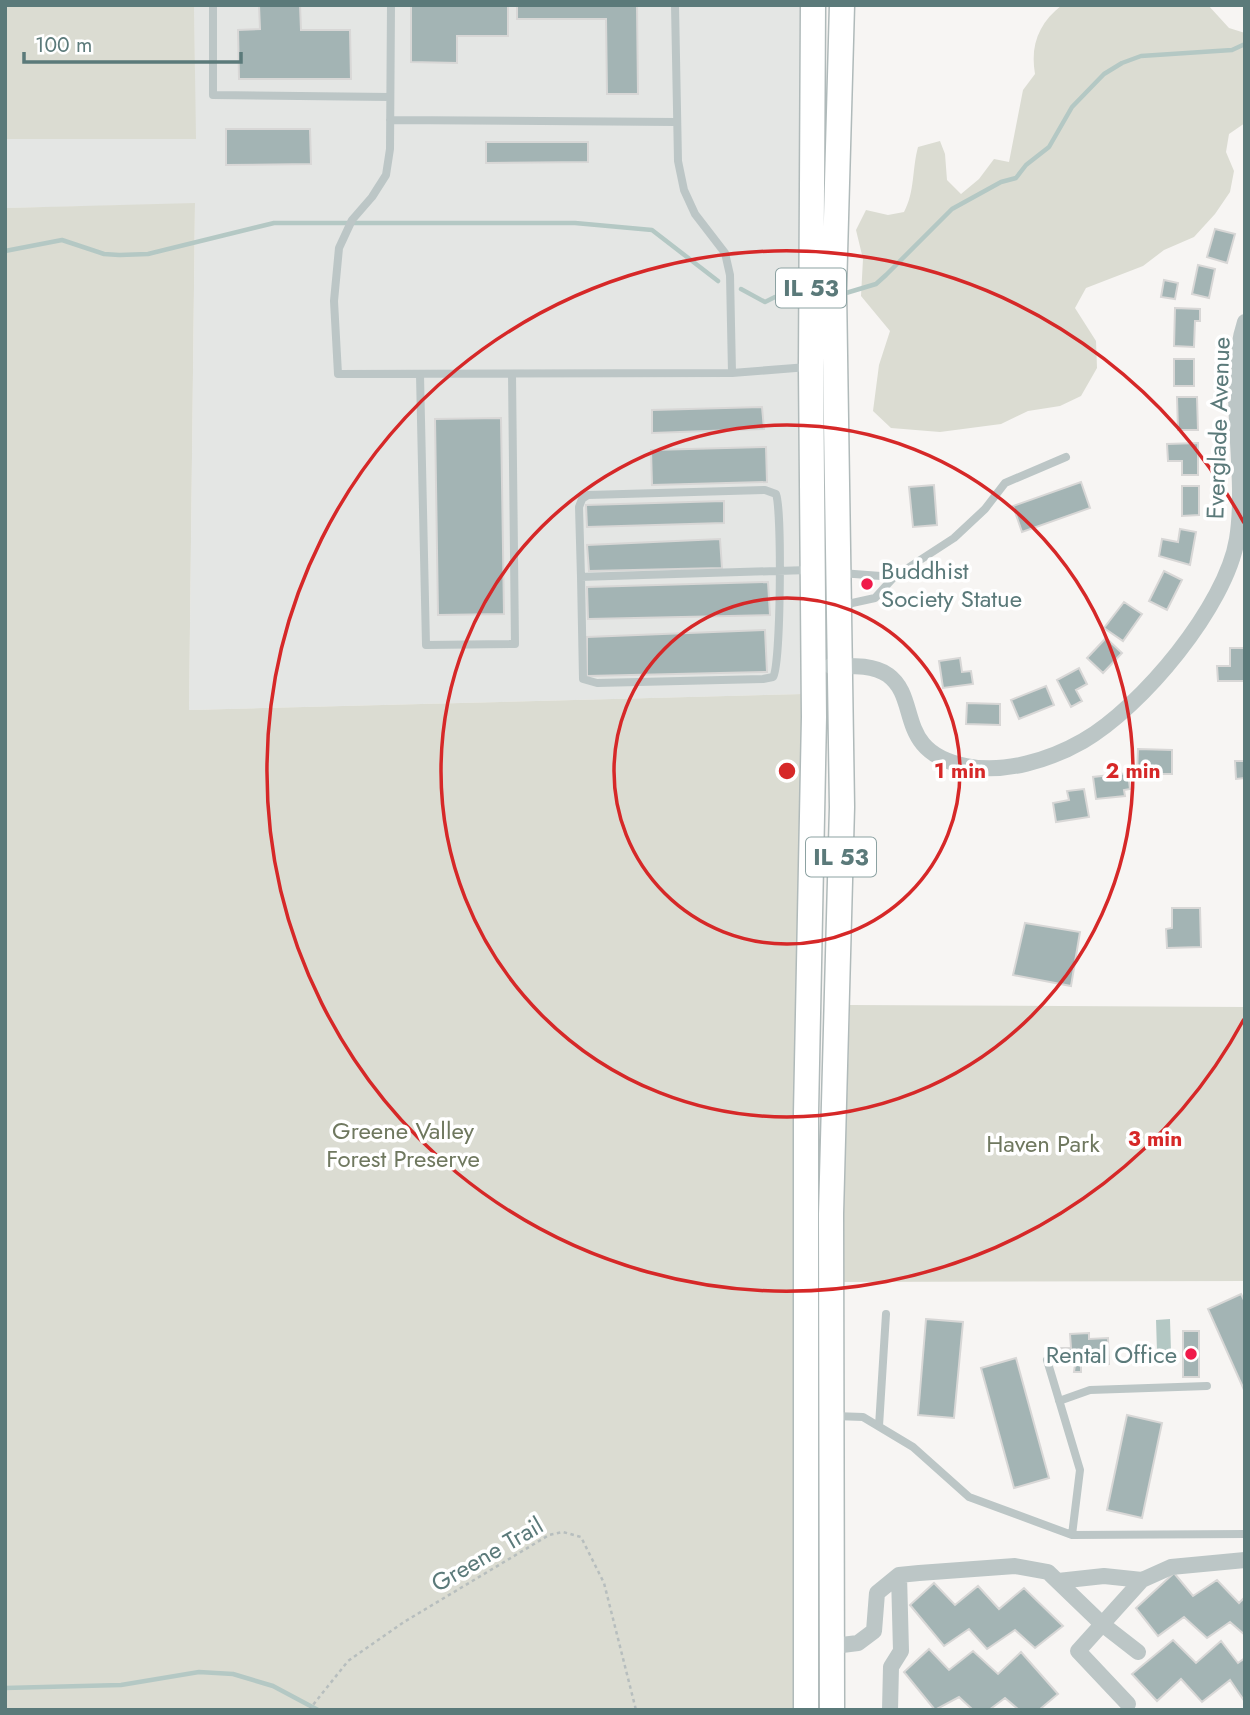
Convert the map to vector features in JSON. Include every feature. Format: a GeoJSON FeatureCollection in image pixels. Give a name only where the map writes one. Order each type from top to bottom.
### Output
{"type":"FeatureCollection","features":[{"type":"Feature","properties":{"kind":"main road","name":"IL 53"},"geometry":{"type":"LineString","coordinates":[[806,1710],[806,1113],[814,666],[811,570],[813,5]]}},
{"type":"Feature","properties":{"kind":"main road","name":"IL 53"},"geometry":{"type":"LineString","coordinates":[[832,1710],[834,1646],[831,1214],[842,807],[841,605],[834,290],[842,5]]}},
{"type":"Feature","properties":{"kind":"street","name":"Everglade Avenue"},"geometry":{"type":"LineString","coordinates":[[814,666],[871,668],[886,674],[900,691],[908,719],[922,743],[936,754],[965,766],[1003,767],[1028,762],[1083,741],[1105,726],[1179,652],[1199,626],[1232,555],[1240,515],[1238,368],[1245,322]]}},
{"type":"Feature","properties":{"kind":"street"},"geometry":{"type":"LineString","coordinates":[[1128,1704],[1078,1651],[1142,1580],[1171,1567],[1245,1560]]}},
{"type":"Feature","properties":{"kind":"street"},"geometry":{"type":"LineString","coordinates":[[834,1646],[858,1643],[874,1631],[877,1593],[899,1575],[1015,1566],[1048,1572],[1102,1624],[1138,1652]]}},
{"type":"Feature","properties":{"kind":"street"},"geometry":{"type":"LineString","coordinates":[[890,1710],[891,1667],[901,1651],[899,1575]]}},
{"type":"Feature","properties":{"kind":"street"},"geometry":{"type":"LineString","coordinates":[[1058,1581],[1104,1576],[1142,1580]]}},
{"type":"Feature","properties":{"kind":"lane"},"geometry":{"type":"LineString","coordinates":[[213,5],[213,95],[390,97]]}},
{"type":"Feature","properties":{"kind":"lane"},"geometry":{"type":"LineString","coordinates":[[391,5],[390,120],[386,175],[352,220],[335,269],[338,374],[732,373],[811,367]]}},
{"type":"Feature","properties":{"kind":"lane"},"geometry":{"type":"LineString","coordinates":[[675,5],[678,161],[684,190],[695,214],[725,253],[730,275],[732,373]]}},
{"type":"Feature","properties":{"kind":"lane"},"geometry":{"type":"LineString","coordinates":[[390,120],[676,122]]}},
{"type":"Feature","properties":{"kind":"lane"},"geometry":{"type":"LineString","coordinates":[[420,375],[426,645],[439,645],[515,644],[512,374]]}},
{"type":"Feature","properties":{"kind":"lane"},"geometry":{"type":"LineString","coordinates":[[841,605],[875,598],[894,577],[954,538],[985,509],[1004,483],[1066,457]]}},
{"type":"Feature","properties":{"kind":"lane"},"geometry":{"type":"LineString","coordinates":[[771,491],[778,500],[777,667],[773,677],[597,683],[583,680],[581,577],[579,506],[582,499],[589,495],[771,491]]}},
{"type":"Feature","properties":{"kind":"lane"},"geometry":{"type":"LineString","coordinates":[[581,577],[811,570]]}},
{"type":"Feature","properties":{"kind":"lane"},"geometry":{"type":"LineString","coordinates":[[840,573],[894,577]]}},
{"type":"Feature","properties":{"kind":"lane"},"geometry":{"type":"LineString","coordinates":[[879,1426],[886,1314]]}},
{"type":"Feature","properties":{"kind":"lane"},"geometry":{"type":"LineString","coordinates":[[1047,1360],[1080,1469],[1073,1535]]}},
{"type":"Feature","properties":{"kind":"lane"},"geometry":{"type":"LineString","coordinates":[[1059,1402],[1090,1390],[1207,1386]]}},
{"type":"Feature","properties":{"kind":"lane"},"geometry":{"type":"LineString","coordinates":[[831,1416],[863,1417],[914,1447],[969,1497],[1073,1535],[1245,1534]]}},
{"type":"Feature","properties":{"kind":"path","name":"Greene Trail"},"geometry":{"type":"LineString","coordinates":[[309,1710],[348,1661],[404,1622],[526,1548],[549,1535],[563,1532],[580,1537],[596,1563],[636,1710]]}},
{"type":"Feature","properties":{"kind":"shaded area"},"geometry":{"type":"Polygon","coordinates":[[[194,5],[806,5],[803,694],[189,710],[195,204],[5,208],[5,139],[195,139],[194,5]]]}},
{"type":"Feature","properties":{"kind":"shaded area"},"geometry":{"type":"Polygon","coordinates":[[[1170,1319],[1171,1352],[1157,1352],[1156,1320],[1170,1319]]]}},
{"type":"Feature","properties":{"kind":"green space"},"geometry":{"type":"Polygon","coordinates":[[[5,5],[194,5],[196,139],[5,139],[5,5]]]}},
{"type":"Feature","properties":{"kind":"green space"},"geometry":{"type":"Polygon","coordinates":[[[1062,5],[1208,5],[1229,28],[1245,33],[1245,123],[1229,134],[1226,152],[1234,171],[1230,192],[1194,237],[1164,250],[1143,266],[1086,288],[1075,308],[1096,341],[1097,368],[1081,396],[1060,406],[1028,411],[1001,424],[940,432],[891,428],[873,411],[879,365],[890,331],[861,296],[863,259],[856,230],[866,210],[888,215],[904,212],[910,196],[918,147],[940,141],[945,154],[947,180],[961,194],[979,179],[994,159],[1009,162],[1023,90],[1035,74],[1034,54],[1038,35],[1047,19],[1062,5]]]}},
{"type":"Feature","properties":{"kind":"green space","name":"Greene Valley Forest Preserve"},"geometry":{"type":"Polygon","coordinates":[[[195,203],[189,710],[803,694],[802,1710],[5,1710],[5,208],[195,203]]]}},
{"type":"Feature","properties":{"kind":"green space","name":"Haven Park"},"geometry":{"type":"Polygon","coordinates":[[[850,1005],[1245,1007],[1245,1281],[841,1282],[850,1005]]]}},
{"type":"Feature","properties":{"kind":"building"},"geometry":{"type":"Polygon","coordinates":[[[259,5],[300,5],[301,30],[350,30],[351,79],[239,79],[238,30],[260,29],[259,5]]]}},
{"type":"Feature","properties":{"kind":"building"},"geometry":{"type":"Polygon","coordinates":[[[411,5],[508,5],[508,36],[457,36],[457,63],[411,62],[411,5]]]}},
{"type":"Feature","properties":{"kind":"building"},"geometry":{"type":"Polygon","coordinates":[[[517,5],[637,5],[638,94],[607,94],[606,19],[517,19],[517,5]]]}},
{"type":"Feature","properties":{"kind":"building"},"geometry":{"type":"Polygon","coordinates":[[[226,129],[310,129],[311,164],[226,165],[226,129]]]}},
{"type":"Feature","properties":{"kind":"building"},"geometry":{"type":"Polygon","coordinates":[[[486,142],[588,142],[588,162],[486,163],[486,142]]]}},
{"type":"Feature","properties":{"kind":"building"},"geometry":{"type":"Polygon","coordinates":[[[1215,229],[1235,234],[1227,263],[1207,257],[1215,229]]]}},
{"type":"Feature","properties":{"kind":"building"},"geometry":{"type":"Polygon","coordinates":[[[1198,265],[1215,269],[1209,298],[1192,294],[1198,265]]]}},
{"type":"Feature","properties":{"kind":"building"},"geometry":{"type":"Polygon","coordinates":[[[1164,280],[1178,283],[1175,299],[1161,297],[1164,280]]]}},
{"type":"Feature","properties":{"kind":"building"},"geometry":{"type":"Polygon","coordinates":[[[1175,308],[1200,309],[1200,321],[1195,321],[1194,347],[1174,346],[1175,308]]]}},
{"type":"Feature","properties":{"kind":"building"},"geometry":{"type":"Polygon","coordinates":[[[1174,359],[1194,359],[1194,386],[1174,386],[1174,359]]]}},
{"type":"Feature","properties":{"kind":"building"},"geometry":{"type":"Polygon","coordinates":[[[1177,397],[1197,397],[1198,430],[1178,430],[1177,397]]]}},
{"type":"Feature","properties":{"kind":"building"},"geometry":{"type":"Polygon","coordinates":[[[762,407],[764,429],[652,433],[652,410],[762,407]]]}},
{"type":"Feature","properties":{"kind":"building"},"geometry":{"type":"Polygon","coordinates":[[[501,418],[504,614],[438,615],[435,419],[501,418]]]}},
{"type":"Feature","properties":{"kind":"building"},"geometry":{"type":"Polygon","coordinates":[[[1198,443],[1198,475],[1182,475],[1182,461],[1168,461],[1167,444],[1198,443]]]}},
{"type":"Feature","properties":{"kind":"building"},"geometry":{"type":"Polygon","coordinates":[[[766,447],[767,482],[652,485],[651,450],[766,447]]]}},
{"type":"Feature","properties":{"kind":"building"},"geometry":{"type":"Polygon","coordinates":[[[1081,482],[1090,508],[1022,532],[1013,506],[1081,482]]]}},
{"type":"Feature","properties":{"kind":"building"},"geometry":{"type":"Polygon","coordinates":[[[934,485],[937,525],[913,527],[909,487],[934,485]]]}},
{"type":"Feature","properties":{"kind":"building"},"geometry":{"type":"Polygon","coordinates":[[[1182,486],[1199,486],[1199,515],[1182,516],[1182,486]]]}},
{"type":"Feature","properties":{"kind":"building"},"geometry":{"type":"Polygon","coordinates":[[[724,501],[724,523],[587,527],[586,505],[724,501]]]}},
{"type":"Feature","properties":{"kind":"building"},"geometry":{"type":"Polygon","coordinates":[[[1180,529],[1196,532],[1190,565],[1159,556],[1162,539],[1178,542],[1180,529]]]}},
{"type":"Feature","properties":{"kind":"building"},"geometry":{"type":"Polygon","coordinates":[[[720,539],[722,568],[589,571],[587,545],[720,539]]]}},
{"type":"Feature","properties":{"kind":"building"},"geometry":{"type":"Polygon","coordinates":[[[1164,571],[1182,580],[1167,610],[1149,601],[1164,571]]]}},
{"type":"Feature","properties":{"kind":"building"},"geometry":{"type":"Polygon","coordinates":[[[768,582],[770,615],[588,619],[587,587],[768,582]]]}},
{"type":"Feature","properties":{"kind":"building"},"geometry":{"type":"Polygon","coordinates":[[[1124,602],[1142,614],[1123,641],[1104,628],[1124,602]]]}},
{"type":"Feature","properties":{"kind":"building"},"geometry":{"type":"Polygon","coordinates":[[[765,630],[767,672],[587,676],[587,637],[765,630]]]}},
{"type":"Feature","properties":{"kind":"building"},"geometry":{"type":"Polygon","coordinates":[[[1106,638],[1122,653],[1103,673],[1087,658],[1106,638]]]}},
{"type":"Feature","properties":{"kind":"building"},"geometry":{"type":"Polygon","coordinates":[[[1230,648],[1245,648],[1245,681],[1218,681],[1217,666],[1230,666],[1230,648]]]}},
{"type":"Feature","properties":{"kind":"building"},"geometry":{"type":"Polygon","coordinates":[[[960,658],[962,672],[971,671],[973,684],[943,688],[939,661],[960,658]]]}},
{"type":"Feature","properties":{"kind":"building"},"geometry":{"type":"Polygon","coordinates":[[[1079,668],[1087,684],[1076,690],[1082,701],[1071,707],[1057,680],[1079,668]]]}},
{"type":"Feature","properties":{"kind":"building"},"geometry":{"type":"Polygon","coordinates":[[[1046,686],[1054,705],[1019,719],[1011,700],[1046,686]]]}},
{"type":"Feature","properties":{"kind":"building"},"geometry":{"type":"Polygon","coordinates":[[[967,703],[1000,704],[1000,725],[966,724],[967,703]]]}},
{"type":"Feature","properties":{"kind":"building"},"geometry":{"type":"Polygon","coordinates":[[[1138,749],[1172,750],[1172,774],[1137,774],[1138,749]]]}},
{"type":"Feature","properties":{"kind":"building"},"geometry":{"type":"Polygon","coordinates":[[[1235,761],[1245,761],[1245,778],[1236,779],[1235,761]]]}},
{"type":"Feature","properties":{"kind":"building"},"geometry":{"type":"Polygon","coordinates":[[[1128,773],[1130,789],[1124,790],[1125,796],[1096,799],[1093,777],[1128,773]]]}},
{"type":"Feature","properties":{"kind":"building"},"geometry":{"type":"Polygon","coordinates":[[[1084,789],[1089,817],[1056,822],[1053,803],[1069,800],[1067,791],[1084,789]]]}},
{"type":"Feature","properties":{"kind":"building"},"geometry":{"type":"Polygon","coordinates":[[[1172,908],[1200,908],[1201,947],[1167,948],[1166,929],[1172,928],[1172,908]]]}},
{"type":"Feature","properties":{"kind":"building"},"geometry":{"type":"Polygon","coordinates":[[[1025,923],[1080,932],[1071,986],[1013,975],[1025,923]]]}},
{"type":"Feature","properties":{"kind":"building"},"geometry":{"type":"Polygon","coordinates":[[[1241,1294],[1245,1302],[1245,1392],[1208,1309],[1241,1294]]]}},
{"type":"Feature","properties":{"kind":"building"},"geometry":{"type":"Polygon","coordinates":[[[926,1319],[963,1322],[954,1418],[918,1415],[926,1319]]]}},
{"type":"Feature","properties":{"kind":"building","name":"Rental Office"},"geometry":{"type":"Polygon","coordinates":[[[1183,1331],[1199,1331],[1199,1377],[1183,1377],[1183,1331]]]}},
{"type":"Feature","properties":{"kind":"building"},"geometry":{"type":"Polygon","coordinates":[[[1089,1333],[1089,1339],[1108,1338],[1109,1364],[1081,1365],[1081,1372],[1074,1372],[1076,1357],[1062,1358],[1061,1348],[1071,1348],[1070,1334],[1089,1333]]]}},
{"type":"Feature","properties":{"kind":"building"},"geometry":{"type":"Polygon","coordinates":[[[1016,1358],[1049,1478],[1014,1488],[981,1368],[1016,1358]]]}},
{"type":"Feature","properties":{"kind":"building"},"geometry":{"type":"Polygon","coordinates":[[[1127,1415],[1162,1423],[1142,1518],[1107,1510],[1127,1415]]]}},
{"type":"Feature","properties":{"kind":"building"},"geometry":{"type":"Polygon","coordinates":[[[1174,1573],[1193,1596],[1217,1580],[1239,1603],[1245,1597],[1245,1635],[1230,1622],[1207,1638],[1184,1617],[1158,1636],[1136,1608],[1174,1573]]]}},
{"type":"Feature","properties":{"kind":"building"},"geometry":{"type":"Polygon","coordinates":[[[934,1583],[955,1605],[978,1586],[999,1609],[1024,1588],[1063,1626],[1035,1648],[1015,1630],[987,1649],[969,1629],[944,1646],[910,1605],[934,1583]]]}},
{"type":"Feature","properties":{"kind":"building"},"geometry":{"type":"Polygon","coordinates":[[[1173,1640],[1196,1663],[1221,1641],[1238,1663],[1245,1658],[1245,1702],[1230,1680],[1202,1702],[1181,1679],[1157,1701],[1132,1674],[1173,1640]]]}},
{"type":"Feature","properties":{"kind":"building"},"geometry":{"type":"Polygon","coordinates":[[[929,1649],[949,1670],[973,1651],[998,1674],[1021,1652],[1058,1694],[1039,1710],[1019,1710],[1005,1698],[989,1710],[973,1710],[959,1697],[935,1710],[904,1672],[929,1649]]]}},
{"type":"Feature","properties":{"kind":"waterway"},"geometry":{"type":"LineString","coordinates":[[846,293],[876,284],[952,209],[1001,182],[1016,178],[1026,165],[1049,147],[1072,107],[1104,74],[1141,56],[1232,50],[1245,44]]}},
{"type":"Feature","properties":{"kind":"waterway"},"geometry":{"type":"LineString","coordinates":[[120,255],[148,254],[274,223],[575,223],[652,230],[718,281]]}},
{"type":"Feature","properties":{"kind":"waterway"},"geometry":{"type":"LineString","coordinates":[[5,251],[62,240],[104,254],[119,255]]}},
{"type":"Feature","properties":{"kind":"waterway"},"geometry":{"type":"LineString","coordinates":[[741,289],[765,302]]}},
{"type":"Feature","properties":{"kind":"waterway"},"geometry":{"type":"LineString","coordinates":[[765,302],[775,297],[802,298]]}},
{"type":"Feature","properties":{"kind":"waterway"},"geometry":{"type":"LineString","coordinates":[[5,1688],[121,1685],[199,1672],[233,1674],[273,1686],[318,1710]]}},
{"type":"Feature","properties":{"kind":"place","name":"Buddhist Society Statue"},"geometry":{"type":"Point","coordinates":[867,584]}},
{"type":"Feature","properties":{"kind":"place","name":"Rental Office"},"geometry":{"type":"Point","coordinates":[1191,1354]}}]}
